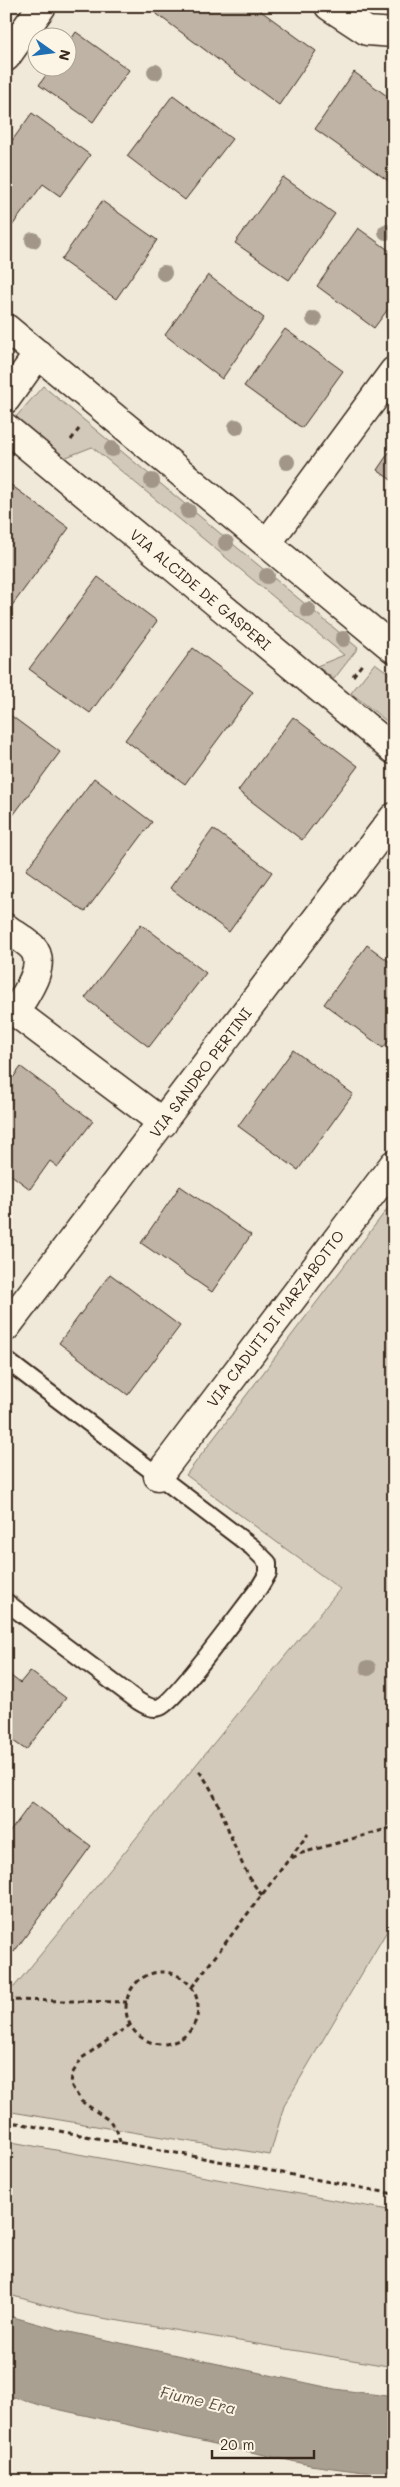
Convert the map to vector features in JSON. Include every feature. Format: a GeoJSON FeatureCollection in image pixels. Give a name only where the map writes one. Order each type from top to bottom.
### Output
{"type":"FeatureCollection","features":[{"type":"Feature","properties":{"kind":"street"},"geometry":{"type":"LineString","coordinates":[[6,57],[42,6]]}},
{"type":"Feature","properties":{"kind":"street"},"geometry":{"type":"LineString","coordinates":[[329,6],[367,31],[394,33]]}},
{"type":"Feature","properties":{"kind":"street"},"geometry":{"type":"LineString","coordinates":[[6,328],[268,542],[394,649]]}},
{"type":"Feature","properties":{"kind":"street"},"geometry":{"type":"LineString","coordinates":[[6,399],[38,354]]}},
{"type":"Feature","properties":{"kind":"street"},"geometry":{"type":"LineString","coordinates":[[268,542],[394,371]]}},
{"type":"Feature","properties":{"kind":"street","name":"VIA ALCIDE DE GASPERI"},"geometry":{"type":"LineString","coordinates":[[6,428],[394,750]]}},
{"type":"Feature","properties":{"kind":"street","name":"VIA SANDRO PERTINI"},"geometry":{"type":"LineString","coordinates":[[6,1327],[394,817]]}},
{"type":"Feature","properties":{"kind":"street"},"geometry":{"type":"LineString","coordinates":[[6,928],[33,948],[36,957],[35,975],[11,1017],[163,1123]]}},
{"type":"Feature","properties":{"kind":"street","name":"VIA CADUTI DI MARZABOTTO"},"geometry":{"type":"LineString","coordinates":[[158,1476],[394,1164]]}},
{"type":"Feature","properties":{"kind":"lane"},"geometry":{"type":"LineString","coordinates":[[6,1360],[252,1546],[268,1563],[268,1573],[259,1588],[182,1687],[167,1703],[160,1707],[153,1708],[138,1701],[6,1602]]}},
{"type":"Feature","properties":{"kind":"path"},"geometry":{"type":"LineString","coordinates":[[199,1770],[222,1811],[250,1881],[262,1895]]}},
{"type":"Feature","properties":{"kind":"path"},"geometry":{"type":"LineString","coordinates":[[289,1860],[302,1852],[394,1828]]}},
{"type":"Feature","properties":{"kind":"path"},"geometry":{"type":"LineString","coordinates":[[192,1987],[308,1834]]}},
{"type":"Feature","properties":{"kind":"path"},"geometry":{"type":"LineString","coordinates":[[154,1973],[174,1975],[184,1979],[192,1987],[198,2010],[195,2022],[180,2039],[169,2044],[158,2044],[142,2038],[130,2025],[127,2014],[127,2002],[136,1984],[154,1973]]}},
{"type":"Feature","properties":{"kind":"path"},"geometry":{"type":"LineString","coordinates":[[6,2000],[127,2002]]}},
{"type":"Feature","properties":{"kind":"path"},"geometry":{"type":"LineString","coordinates":[[120,2142],[117,2131],[110,2121],[81,2101],[71,2085],[76,2065],[82,2058],[130,2025]]}},
{"type":"Feature","properties":{"kind":"path"},"geometry":{"type":"LineString","coordinates":[[6,2121],[394,2194]]}},
{"type":"Feature","properties":{"kind":"shaded area"},"geometry":{"type":"Polygon","coordinates":[[[43,386],[358,648],[334,679],[317,666],[344,655],[92,447],[64,458],[15,418],[43,386]]]}},
{"type":"Feature","properties":{"kind":"shaded area"},"geometry":{"type":"Polygon","coordinates":[[[375,663],[394,677],[394,714],[389,723],[351,693],[375,663]]]}},
{"type":"Feature","properties":{"kind":"shaded area"},"geometry":{"type":"Polygon","coordinates":[[[394,1200],[394,1919],[284,2106],[270,2155],[6,2111],[6,1986],[14,1987],[340,1589],[186,1475],[394,1200]]]}},
{"type":"Feature","properties":{"kind":"shaded area"},"geometry":{"type":"Polygon","coordinates":[[[6,2141],[394,2211],[394,2367],[78,2314],[6,2294],[6,2141]]]}},
{"type":"Feature","properties":{"kind":"water","name":"Fiume Era"},"geometry":{"type":"Polygon","coordinates":[[[6,2315],[60,2330],[335,2389],[394,2397],[394,2476],[310,2465],[43,2406],[6,2395],[6,2315]]]}},
{"type":"Feature","properties":{"kind":"building"},"geometry":{"type":"Polygon","coordinates":[[[146,6],[254,6],[316,51],[279,105],[146,6]]]}},
{"type":"Feature","properties":{"kind":"building"},"geometry":{"type":"Polygon","coordinates":[[[78,33],[129,70],[93,122],[39,85],[44,78],[78,78],[78,33]]]}},
{"type":"Feature","properties":{"kind":"building"},"geometry":{"type":"Polygon","coordinates":[[[354,72],[394,101],[394,185],[315,129],[354,72]]]}},
{"type":"Feature","properties":{"kind":"building"},"geometry":{"type":"Polygon","coordinates":[[[173,95],[232,139],[185,200],[127,156],[173,95]]]}},
{"type":"Feature","properties":{"kind":"building"},"geometry":{"type":"Polygon","coordinates":[[[32,113],[90,155],[60,196],[43,184],[9,230],[6,228],[6,149],[32,113]]]}},
{"type":"Feature","properties":{"kind":"building"},"geometry":{"type":"Polygon","coordinates":[[[283,177],[335,214],[289,280],[235,243],[283,177]]]}},
{"type":"Feature","properties":{"kind":"building"},"geometry":{"type":"Polygon","coordinates":[[[102,201],[157,240],[116,299],[61,260],[102,201]]]}},
{"type":"Feature","properties":{"kind":"building"},"geometry":{"type":"Polygon","coordinates":[[[358,228],[394,254],[394,301],[374,328],[317,286],[358,228]]]}},
{"type":"Feature","properties":{"kind":"building"},"geometry":{"type":"Polygon","coordinates":[[[208,275],[264,318],[222,379],[165,335],[208,275]]]}},
{"type":"Feature","properties":{"kind":"building"},"geometry":{"type":"Polygon","coordinates":[[[285,329],[343,371],[302,428],[244,386],[285,329]]]}},
{"type":"Feature","properties":{"kind":"building"},"geometry":{"type":"Polygon","coordinates":[[[394,445],[394,482],[377,470],[394,445]]]}},
{"type":"Feature","properties":{"kind":"building"},"geometry":{"type":"Polygon","coordinates":[[[11,485],[69,528],[11,607],[6,604],[6,492],[11,485]]]}},
{"type":"Feature","properties":{"kind":"building"},"geometry":{"type":"Polygon","coordinates":[[[98,577],[157,621],[90,713],[29,669],[98,577]]]}},
{"type":"Feature","properties":{"kind":"building"},"geometry":{"type":"Polygon","coordinates":[[[193,648],[253,692],[185,784],[125,740],[193,648]]]}},
{"type":"Feature","properties":{"kind":"building"},"geometry":{"type":"Polygon","coordinates":[[[6,712],[60,752],[6,825],[6,712]]]}},
{"type":"Feature","properties":{"kind":"building"},"geometry":{"type":"Polygon","coordinates":[[[293,717],[358,766],[302,840],[238,791],[293,717]]]}},
{"type":"Feature","properties":{"kind":"building"},"geometry":{"type":"Polygon","coordinates":[[[94,778],[152,822],[85,912],[26,870],[94,778]]]}},
{"type":"Feature","properties":{"kind":"building"},"geometry":{"type":"Polygon","coordinates":[[[213,829],[272,872],[229,932],[170,888],[213,829]]]}},
{"type":"Feature","properties":{"kind":"building"},"geometry":{"type":"Polygon","coordinates":[[[141,924],[206,973],[149,1047],[85,998],[141,924]]]}},
{"type":"Feature","properties":{"kind":"building"},"geometry":{"type":"Polygon","coordinates":[[[367,945],[394,965],[394,1034],[383,1048],[324,1004],[367,945]]]}},
{"type":"Feature","properties":{"kind":"building"},"geometry":{"type":"Polygon","coordinates":[[[293,1050],[353,1094],[298,1170],[238,1126],[293,1050]]]}},
{"type":"Feature","properties":{"kind":"building"},"geometry":{"type":"Polygon","coordinates":[[[21,1067],[93,1121],[58,1167],[50,1161],[30,1189],[6,1171],[6,1087],[21,1067]]]}},
{"type":"Feature","properties":{"kind":"building"},"geometry":{"type":"Polygon","coordinates":[[[180,1186],[251,1235],[212,1292],[141,1243],[180,1186]]]}},
{"type":"Feature","properties":{"kind":"building"},"geometry":{"type":"Polygon","coordinates":[[[110,1274],[180,1326],[128,1395],[59,1343],[110,1274]]]}},
{"type":"Feature","properties":{"kind":"building"},"geometry":{"type":"Polygon","coordinates":[[[30,1671],[66,1698],[26,1750],[6,1736],[6,1672],[20,1683],[30,1671]]]}},
{"type":"Feature","properties":{"kind":"building"},"geometry":{"type":"Polygon","coordinates":[[[32,1802],[91,1846],[14,1952],[6,1946],[6,1837],[32,1802]]]}}]}
